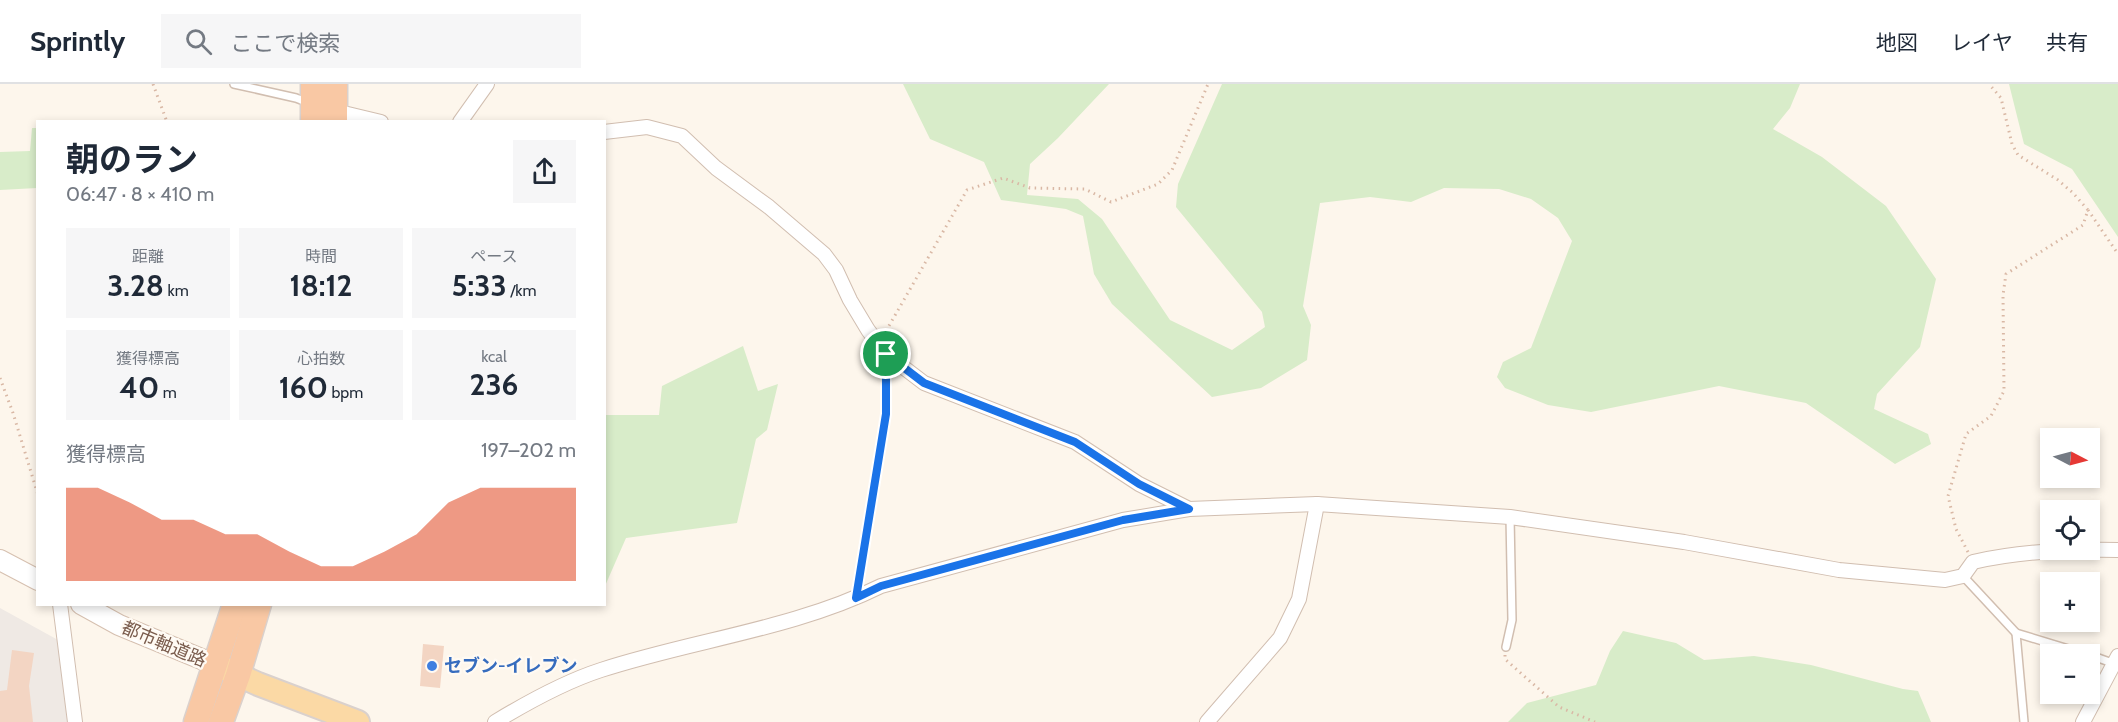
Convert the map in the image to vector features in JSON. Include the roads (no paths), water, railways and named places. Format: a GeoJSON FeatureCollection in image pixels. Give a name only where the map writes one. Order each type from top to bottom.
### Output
{"type":"FeatureCollection","features":[{"type":"Feature","properties":{"kind":"highway"},"geometry":{"type":"LineString","coordinates":[[322,109],[335,84]]}},
{"type":"Feature","properties":{"kind":"highway"},"geometry":{"type":"LineString","coordinates":[[221,722],[235,606]]}},
{"type":"Feature","properties":{"kind":"highway"},"geometry":{"type":"LineString","coordinates":[[195,722],[227,670],[258,606]]}},
{"type":"Feature","properties":{"kind":"main road"},"geometry":{"type":"LineString","coordinates":[[0,560],[36,579]]}},
{"type":"Feature","properties":{"kind":"main road","name":"都市軸道路"},"geometry":{"type":"LineString","coordinates":[[85,606],[119,625],[227,670]]}},
{"type":"Feature","properties":{"kind":"main road"},"geometry":{"type":"LineString","coordinates":[[227,670],[358,722]]}},
{"type":"Feature","properties":{"kind":"street"},"geometry":{"type":"LineString","coordinates":[[461,120],[487,84]]}},
{"type":"Feature","properties":{"kind":"street"},"geometry":{"type":"LineString","coordinates":[[322,109],[372,120]]}},
{"type":"Feature","properties":{"kind":"street"},"geometry":{"type":"LineString","coordinates":[[606,132],[647,127],[682,136],[716,168],[769,207],[824,254],[836,270],[850,300],[882,349],[924,383],[1075,442],[1139,484],[1189,509]]}},
{"type":"Feature","properties":{"kind":"street"},"geometry":{"type":"LineString","coordinates":[[1207,722],[1280,638],[1299,599],[1317,504]]}},
{"type":"Feature","properties":{"kind":"street"},"geometry":{"type":"LineString","coordinates":[[495,722],[520,706],[601,670],[788,620],[856,598],[881,586],[1123,520],[1189,509],[1317,504],[1510,517],[1684,542],[1839,570],[1945,580],[1963,576],[1973,562],[1998,556],[2076,549],[2118,550]]}},
{"type":"Feature","properties":{"kind":"street"},"geometry":{"type":"LineString","coordinates":[[60,606],[75,722]]}},
{"type":"Feature","properties":{"kind":"street"},"geometry":{"type":"LineString","coordinates":[[2083,722],[2117,662]]}},
{"type":"Feature","properties":{"kind":"lane"},"geometry":{"type":"LineString","coordinates":[[234,84],[296,98],[322,109]]}},
{"type":"Feature","properties":{"kind":"lane"},"geometry":{"type":"LineString","coordinates":[[1506,647],[1512,620],[1510,517]]}},
{"type":"Feature","properties":{"kind":"lane"},"geometry":{"type":"LineString","coordinates":[[1963,576],[2016,633],[2052,644]]}},
{"type":"Feature","properties":{"kind":"lane"},"geometry":{"type":"LineString","coordinates":[[2016,633],[2024,722]]}},
{"type":"Feature","properties":{"kind":"lane"},"geometry":{"type":"LineString","coordinates":[[2100,658],[2117,662]]}},
{"type":"Feature","properties":{"kind":"place","name":"セブン-イレブン"},"geometry":{"type":"Point","coordinates":[432,666]}}]}
